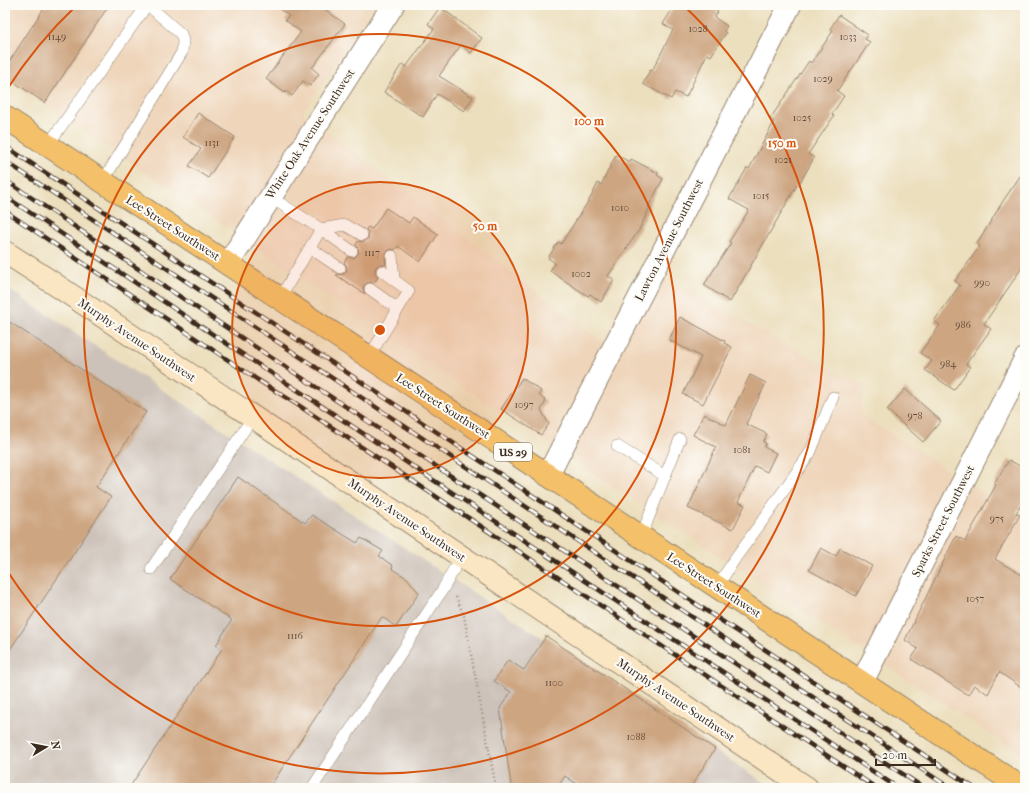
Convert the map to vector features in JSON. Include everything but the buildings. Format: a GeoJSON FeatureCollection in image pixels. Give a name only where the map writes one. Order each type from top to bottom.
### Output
{"type":"FeatureCollection","features":[{"type":"Feature","properties":{"kind":"main road","name":"Lee Street Southwest"},"geometry":{"type":"LineString","coordinates":[[5,117],[1022,788]]}},
{"type":"Feature","properties":{"kind":"street","name":"White Oak Avenue Southwest"},"geometry":{"type":"LineString","coordinates":[[228,264],[393,5]]}},
{"type":"Feature","properties":{"kind":"street","name":"Lawton Avenue Southwest"},"geometry":{"type":"LineString","coordinates":[[548,475],[790,5]]}},
{"type":"Feature","properties":{"kind":"street","name":"Murphy Avenue Southwest"},"geometry":{"type":"LineString","coordinates":[[5,252],[807,788]]}},
{"type":"Feature","properties":{"kind":"street","name":"Sparks Street Southwest"},"geometry":{"type":"LineString","coordinates":[[862,682],[1025,359]]}},
{"type":"Feature","properties":{"kind":"lane"},"geometry":{"type":"LineString","coordinates":[[48,145],[147,5],[181,34],[183,41],[182,52],[103,181]]}},
{"type":"Feature","properties":{"kind":"lane"},"geometry":{"type":"LineString","coordinates":[[270,197],[321,229],[352,251]]}},
{"type":"Feature","properties":{"kind":"lane"},"geometry":{"type":"LineString","coordinates":[[321,229],[345,225],[362,235]]}},
{"type":"Feature","properties":{"kind":"lane"},"geometry":{"type":"LineString","coordinates":[[280,298],[321,229]]}},
{"type":"Feature","properties":{"kind":"lane"},"geometry":{"type":"LineString","coordinates":[[310,248],[340,268]]}},
{"type":"Feature","properties":{"kind":"lane"},"geometry":{"type":"LineString","coordinates":[[392,256],[394,280]]}},
{"type":"Feature","properties":{"kind":"lane"},"geometry":{"type":"LineString","coordinates":[[369,357],[409,291],[382,270]]}},
{"type":"Feature","properties":{"kind":"lane"},"geometry":{"type":"LineString","coordinates":[[370,289],[398,309]]}},
{"type":"Feature","properties":{"kind":"lane"},"geometry":{"type":"LineString","coordinates":[[717,587],[736,556],[810,454],[833,397]]}},
{"type":"Feature","properties":{"kind":"lane"},"geometry":{"type":"LineString","coordinates":[[151,569],[253,417]]}},
{"type":"Feature","properties":{"kind":"lane"},"geometry":{"type":"LineString","coordinates":[[641,537],[680,439]]}},
{"type":"Feature","properties":{"kind":"lane"},"geometry":{"type":"LineString","coordinates":[[617,446],[665,476]]}},
{"type":"Feature","properties":{"kind":"lane"},"geometry":{"type":"LineString","coordinates":[[312,788],[443,589],[461,556]]}},
{"type":"Feature","properties":{"kind":"path"},"geometry":{"type":"LineString","coordinates":[[449,578],[464,616],[496,788]]}},
{"type":"Feature","properties":{"kind":"shaded area"},"geometry":{"type":"Polygon","coordinates":[[[5,5],[374,5],[303,113],[604,343],[643,267],[864,386],[860,414],[1025,519],[1025,757],[491,406],[5,79],[5,5]]]}},
{"type":"Feature","properties":{"kind":"shaded area"},"geometry":{"type":"Polygon","coordinates":[[[5,287],[772,788],[5,788],[5,287]]]}},
{"type":"Feature","properties":{"kind":"railway"},"geometry":{"type":"LineString","coordinates":[[5,146],[974,788]]}},
{"type":"Feature","properties":{"kind":"railway"},"geometry":{"type":"LineString","coordinates":[[5,161],[950,788]]}},
{"type":"Feature","properties":{"kind":"railway"},"geometry":{"type":"LineString","coordinates":[[5,180],[924,788]]}},
{"type":"Feature","properties":{"kind":"railway"},"geometry":{"type":"LineString","coordinates":[[5,196],[898,788]]}},
{"type":"Feature","properties":{"kind":"railway"},"geometry":{"type":"LineString","coordinates":[[5,211],[876,788]]}}]}
